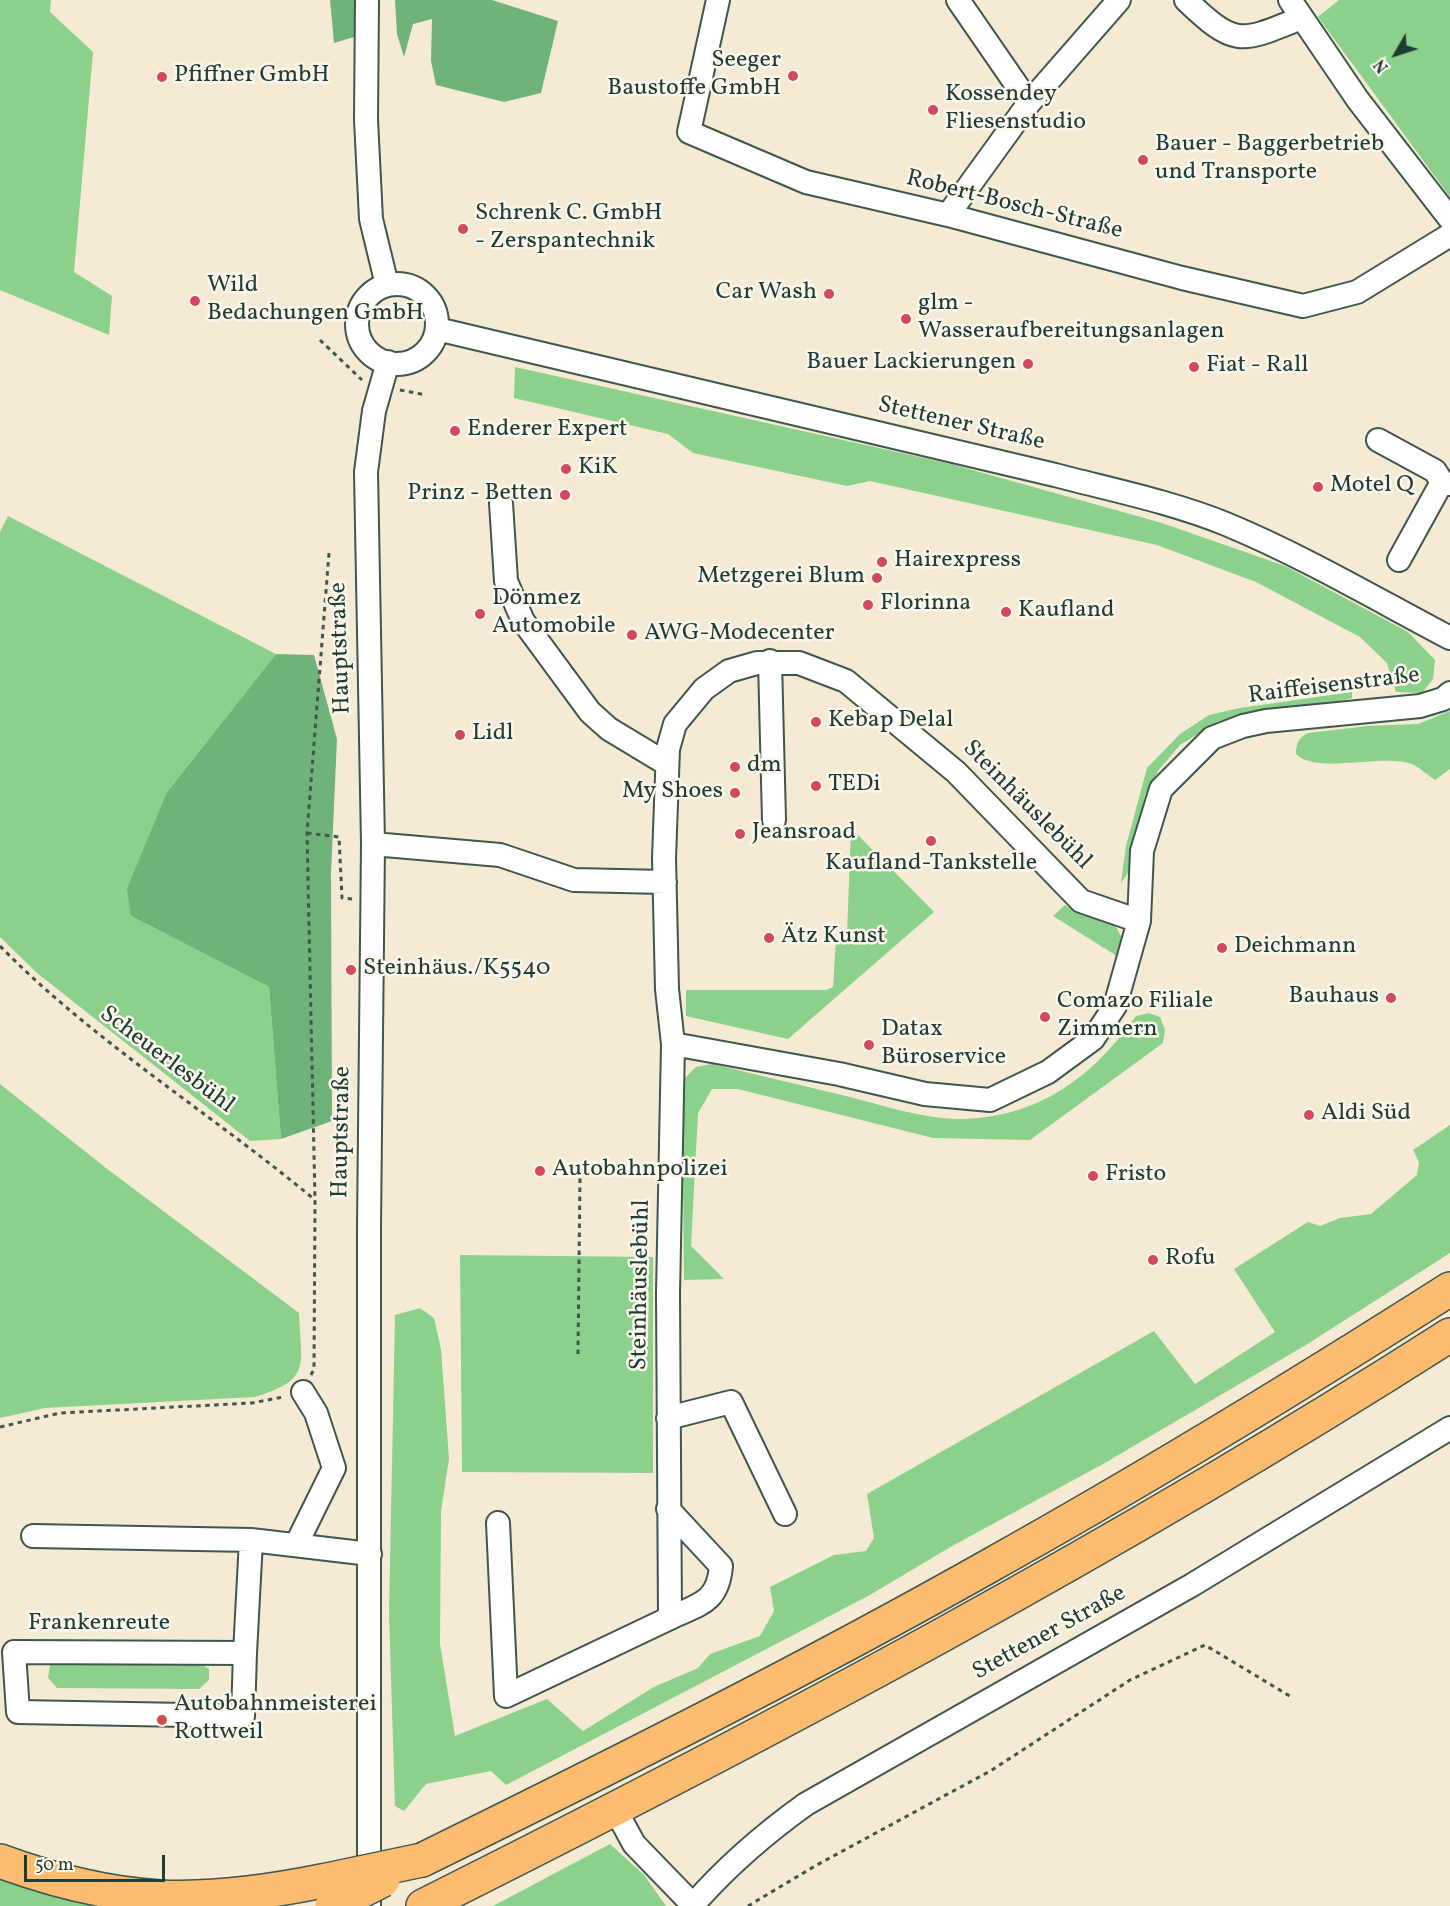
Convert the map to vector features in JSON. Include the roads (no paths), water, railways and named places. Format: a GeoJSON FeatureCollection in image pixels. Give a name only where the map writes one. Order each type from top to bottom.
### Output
{"type":"FeatureCollection","features":[{"type":"Feature","properties":{"kind":"highway"},"geometry":{"type":"LineString","coordinates":[[0,1861],[57,1882],[106,1894],[154,1902],[240,1901],[327,1894],[422,1860],[630,1758],[985,1569],[1317,1372],[1450,1288]]}},
{"type":"Feature","properties":{"kind":"highway"},"geometry":{"type":"LineString","coordinates":[[423,1906],[764,1732],[1066,1566],[1252,1457],[1450,1335]]}},
{"type":"Feature","properties":{"kind":"street"},"geometry":{"type":"LineString","coordinates":[[367,0],[366,120],[371,219],[387,285]]}},
{"type":"Feature","properties":{"kind":"street","name":"Robert-Bosch-Straße"},"geometry":{"type":"LineString","coordinates":[[718,0],[689,132],[806,182],[948,215],[1182,278],[1303,306],[1357,292],[1450,235]]}},
{"type":"Feature","properties":{"kind":"street"},"geometry":{"type":"LineString","coordinates":[[958,0],[1029,103]]}},
{"type":"Feature","properties":{"kind":"street"},"geometry":{"type":"LineString","coordinates":[[948,215],[1029,103],[1119,0]]}},
{"type":"Feature","properties":{"kind":"street"},"geometry":{"type":"LineString","coordinates":[[1185,0],[1216,28],[1231,34],[1254,37],[1295,9],[1358,100],[1450,219]]}},
{"type":"Feature","properties":{"kind":"street"},"geometry":{"type":"LineString","coordinates":[[387,285],[406,285],[424,294],[432,304],[437,329],[428,349],[420,357],[399,363],[388,362],[370,352],[359,334],[359,313],[369,295],[387,285]]}},
{"type":"Feature","properties":{"kind":"street","name":"Stettener Straße"},"geometry":{"type":"LineString","coordinates":[[437,329],[1044,472],[1151,501],[1225,524],[1293,555],[1450,638]]}},
{"type":"Feature","properties":{"kind":"street","name":"Hauptstraße"},"geometry":{"type":"LineString","coordinates":[[369,1906],[369,1227],[373,843],[366,472],[374,411],[388,362]]}},
{"type":"Feature","properties":{"kind":"street"},"geometry":{"type":"LineString","coordinates":[[1378,440],[1435,471],[1446,483],[1399,560]]}},
{"type":"Feature","properties":{"kind":"street"},"geometry":{"type":"LineString","coordinates":[[501,503],[506,580],[523,621],[590,712],[609,729],[667,764]]}},
{"type":"Feature","properties":{"kind":"street"},"geometry":{"type":"LineString","coordinates":[[770,661],[774,820]]}},
{"type":"Feature","properties":{"kind":"street","name":"Steinhäuslebühl"},"geometry":{"type":"LineString","coordinates":[[670,1618],[668,1418],[673,1044],[667,989],[665,882],[667,764],[675,723],[704,689],[729,671],[770,661],[799,663],[846,681],[956,772],[1081,901],[1139,921]]}},
{"type":"Feature","properties":{"kind":"street","name":"Raiffeisenstraße"},"geometry":{"type":"LineString","coordinates":[[673,1044],[839,1074],[925,1094],[990,1100],[1048,1072],[1093,1039],[1115,1006],[1139,921],[1142,850],[1158,793],[1212,738],[1243,726],[1266,721],[1420,705],[1443,699],[1450,693]]}},
{"type":"Feature","properties":{"kind":"street"},"geometry":{"type":"LineString","coordinates":[[373,843],[500,855],[574,880],[665,882]]}},
{"type":"Feature","properties":{"kind":"street"},"geometry":{"type":"LineString","coordinates":[[296,1545],[334,1468],[316,1413],[303,1392]]}},
{"type":"Feature","properties":{"kind":"street"},"geometry":{"type":"LineString","coordinates":[[668,1418],[731,1402],[784,1514]]}},
{"type":"Feature","properties":{"kind":"street","name":"Stettener Straße"},"geometry":{"type":"LineString","coordinates":[[693,1905],[765,1834],[806,1804],[1192,1585],[1450,1428]]}},
{"type":"Feature","properties":{"kind":"street"},"geometry":{"type":"LineString","coordinates":[[498,1523],[506,1696],[709,1600],[719,1584],[721,1566],[668,1509]]}},
{"type":"Feature","properties":{"kind":"street"},"geometry":{"type":"LineString","coordinates":[[33,1536],[251,1540],[370,1554]]}},
{"type":"Feature","properties":{"kind":"street","name":"Frankenreute"},"geometry":{"type":"LineString","coordinates":[[245,1653],[14,1652],[9,1713],[243,1716],[251,1540]]}},
{"type":"Feature","properties":{"kind":"street"},"geometry":{"type":"LineString","coordinates":[[615,1809],[634,1844],[693,1905]]}},
{"type":"Feature","properties":{"kind":"place","name":"Seeger Baustoffe GmbH"},"geometry":{"type":"Point","coordinates":[793,76]}},
{"type":"Feature","properties":{"kind":"place","name":"Pfiffner GmbH"},"geometry":{"type":"Point","coordinates":[162,77]}},
{"type":"Feature","properties":{"kind":"place","name":"Kossendey Fliesenstudio"},"geometry":{"type":"Point","coordinates":[933,110]}},
{"type":"Feature","properties":{"kind":"place","name":"Bauer - Baggerbetrieb und Transporte"},"geometry":{"type":"Point","coordinates":[1143,160]}},
{"type":"Feature","properties":{"kind":"place","name":"Schrenk C. GmbH - Zerspantechnik"},"geometry":{"type":"Point","coordinates":[463,229]}},
{"type":"Feature","properties":{"kind":"place","name":"Car Wash"},"geometry":{"type":"Point","coordinates":[829,294]}},
{"type":"Feature","properties":{"kind":"place","name":"Wild Bedachungen GmbH"},"geometry":{"type":"Point","coordinates":[195,301]}},
{"type":"Feature","properties":{"kind":"place","name":"glm - Wasseraufbereitungsanlagen"},"geometry":{"type":"Point","coordinates":[906,319]}},
{"type":"Feature","properties":{"kind":"place","name":"Bauer Lackierungen"},"geometry":{"type":"Point","coordinates":[1028,364]}},
{"type":"Feature","properties":{"kind":"place","name":"Fiat - Rall"},"geometry":{"type":"Point","coordinates":[1194,367]}},
{"type":"Feature","properties":{"kind":"place","name":"Enderer Expert"},"geometry":{"type":"Point","coordinates":[455,431]}},
{"type":"Feature","properties":{"kind":"place","name":"KiK"},"geometry":{"type":"Point","coordinates":[566,469]}},
{"type":"Feature","properties":{"kind":"place","name":"Motel Q"},"geometry":{"type":"Point","coordinates":[1318,487]}},
{"type":"Feature","properties":{"kind":"place","name":"Prinz - Betten"},"geometry":{"type":"Point","coordinates":[565,495]}},
{"type":"Feature","properties":{"kind":"place","name":"Hairexpress"},"geometry":{"type":"Point","coordinates":[882,562]}},
{"type":"Feature","properties":{"kind":"place","name":"Metzgerei Blum"},"geometry":{"type":"Point","coordinates":[877,578]}},
{"type":"Feature","properties":{"kind":"place","name":"Florinna"},"geometry":{"type":"Point","coordinates":[868,605]}},
{"type":"Feature","properties":{"kind":"place","name":"Kaufland"},"geometry":{"type":"Point","coordinates":[1006,612]}},
{"type":"Feature","properties":{"kind":"place","name":"Dönmez Automobile"},"geometry":{"type":"Point","coordinates":[480,614]}},
{"type":"Feature","properties":{"kind":"place","name":"AWG-Modecenter"},"geometry":{"type":"Point","coordinates":[632,635]}},
{"type":"Feature","properties":{"kind":"place","name":"Kebap Delal"},"geometry":{"type":"Point","coordinates":[816,722]}},
{"type":"Feature","properties":{"kind":"place","name":"Lidl"},"geometry":{"type":"Point","coordinates":[460,735]}},
{"type":"Feature","properties":{"kind":"place","name":"dm"},"geometry":{"type":"Point","coordinates":[735,767]}},
{"type":"Feature","properties":{"kind":"place","name":"TEDi"},"geometry":{"type":"Point","coordinates":[816,786]}},
{"type":"Feature","properties":{"kind":"place","name":"My Shoes"},"geometry":{"type":"Point","coordinates":[735,793]}},
{"type":"Feature","properties":{"kind":"place","name":"Jeansroad"},"geometry":{"type":"Point","coordinates":[740,834]}},
{"type":"Feature","properties":{"kind":"place","name":"Kaufland-Tankstelle"},"geometry":{"type":"Point","coordinates":[931,841]}},
{"type":"Feature","properties":{"kind":"place","name":"Ätz Kunst"},"geometry":{"type":"Point","coordinates":[769,938]}},
{"type":"Feature","properties":{"kind":"place","name":"Deichmann"},"geometry":{"type":"Point","coordinates":[1222,948]}},
{"type":"Feature","properties":{"kind":"place","name":"Steinhäus./K5540"},"geometry":{"type":"Point","coordinates":[351,970]}},
{"type":"Feature","properties":{"kind":"place","name":"Bauhaus"},"geometry":{"type":"Point","coordinates":[1391,998]}},
{"type":"Feature","properties":{"kind":"place","name":"Comazo Filiale Zimmern"},"geometry":{"type":"Point","coordinates":[1045,1017]}},
{"type":"Feature","properties":{"kind":"place","name":"Datax Büroservice"},"geometry":{"type":"Point","coordinates":[869,1045]}},
{"type":"Feature","properties":{"kind":"place","name":"Aldi Süd"},"geometry":{"type":"Point","coordinates":[1309,1115]}},
{"type":"Feature","properties":{"kind":"place","name":"Autobahnpolizei"},"geometry":{"type":"Point","coordinates":[540,1171]}},
{"type":"Feature","properties":{"kind":"place","name":"Fristo"},"geometry":{"type":"Point","coordinates":[1093,1176]}},
{"type":"Feature","properties":{"kind":"place","name":"Rofu"},"geometry":{"type":"Point","coordinates":[1153,1260]}},
{"type":"Feature","properties":{"kind":"place","name":"Autobahnmeisterei Rottweil"},"geometry":{"type":"Point","coordinates":[162,1720]}}]}
